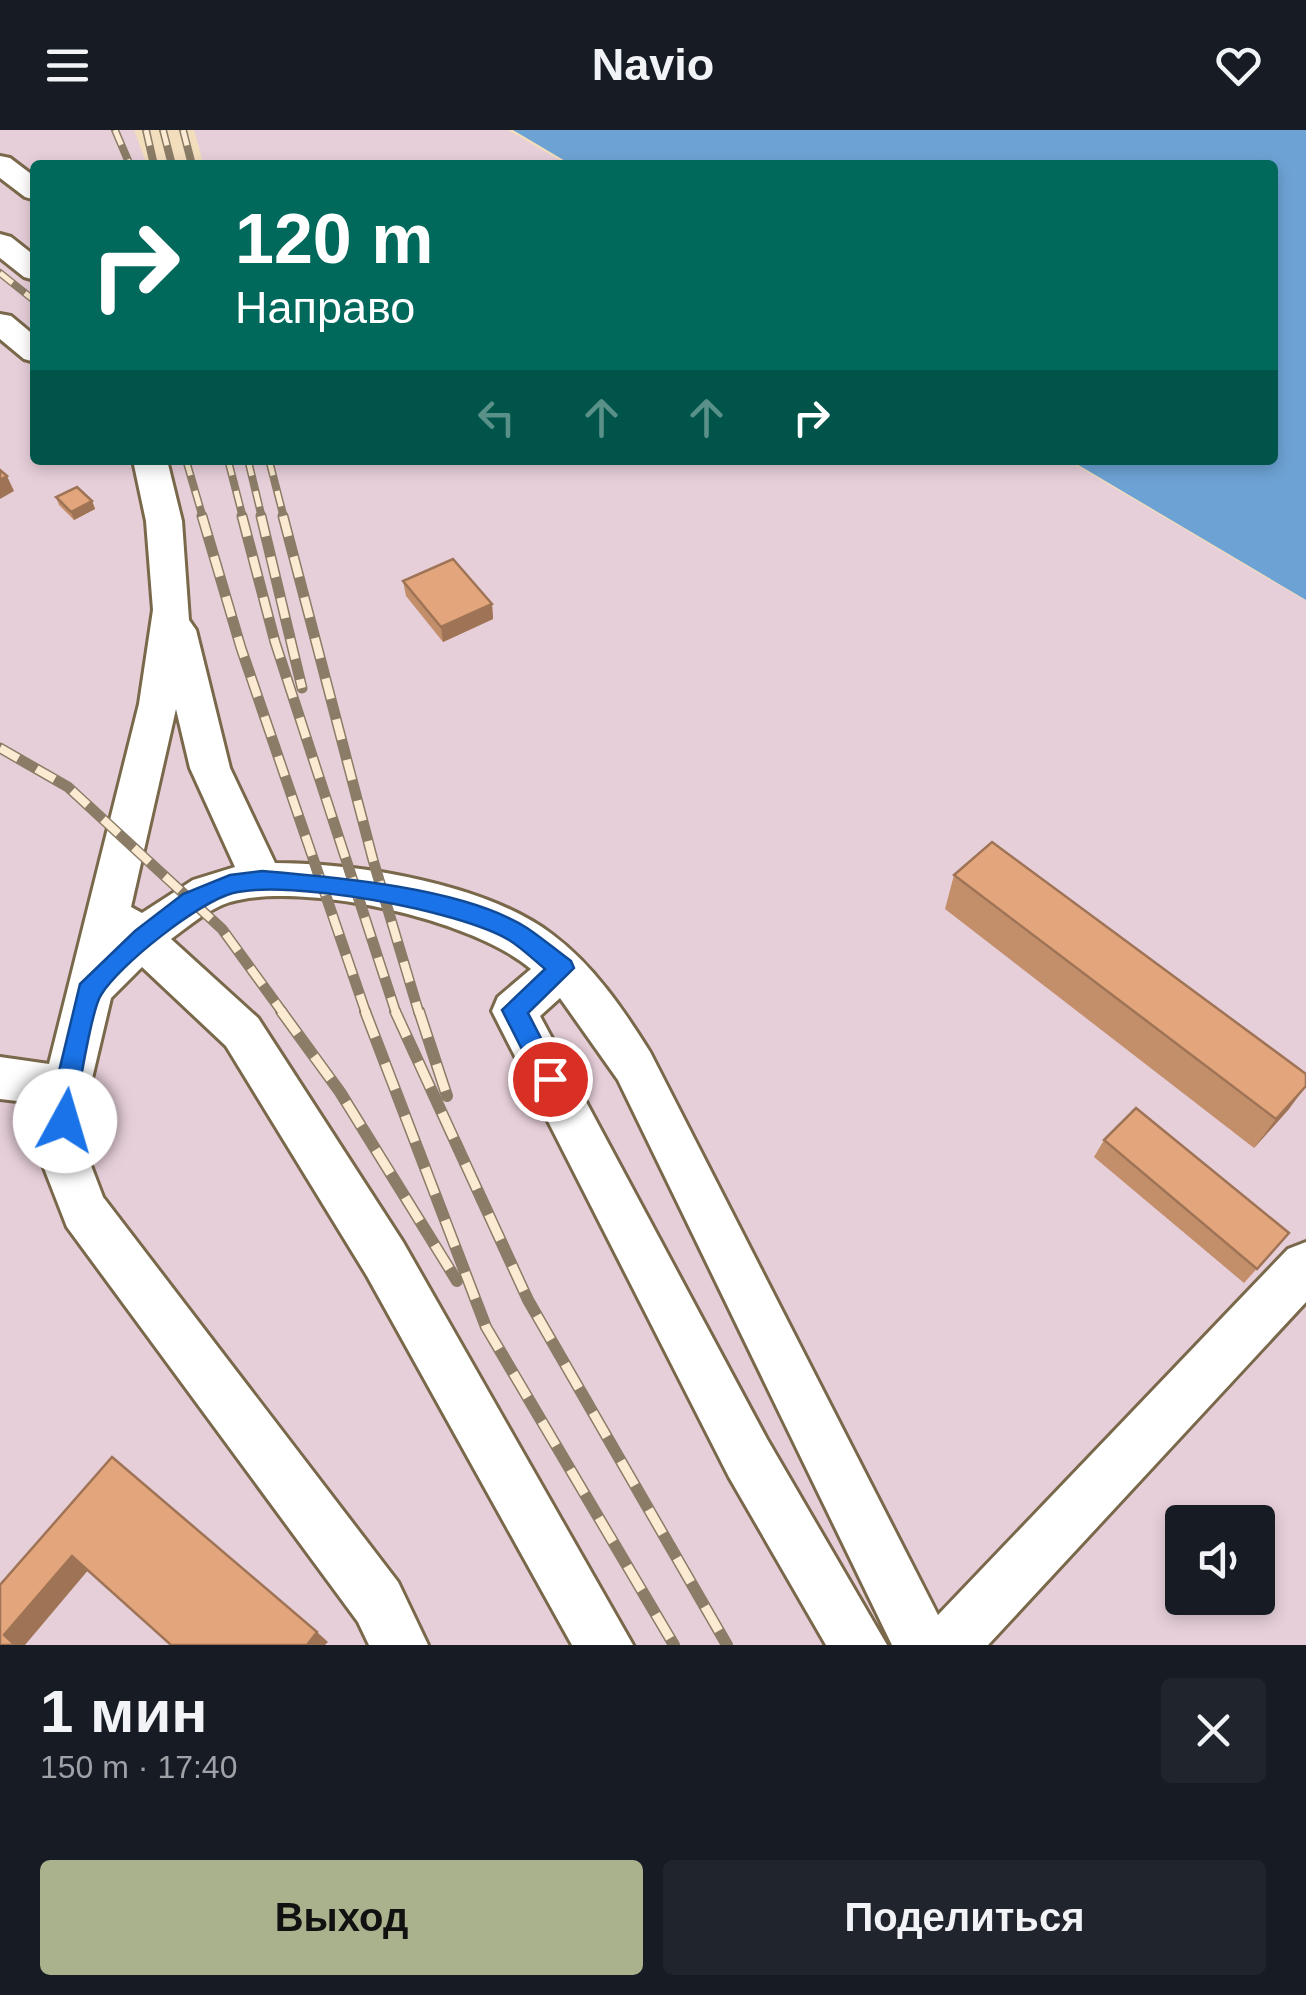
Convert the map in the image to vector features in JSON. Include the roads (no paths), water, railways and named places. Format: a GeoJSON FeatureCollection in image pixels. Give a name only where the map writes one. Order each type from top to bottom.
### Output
{"type":"FeatureCollection","features":[{"type":"Feature","properties":{"kind":"lane"},"geometry":{"type":"LineString","coordinates":[[0,164],[30,187]]}},
{"type":"Feature","properties":{"kind":"lane"},"geometry":{"type":"LineString","coordinates":[[0,243],[30,266]]}},
{"type":"Feature","properties":{"kind":"lane"},"geometry":{"type":"LineString","coordinates":[[0,323],[30,348]]}},
{"type":"Feature","properties":{"kind":"lane"},"geometry":{"type":"LineString","coordinates":[[151,465],[164,521],[172,610],[210,768],[262,880]]}},
{"type":"Feature","properties":{"kind":"lane"},"geometry":{"type":"LineString","coordinates":[[172,610],[125,924],[89,991],[67,1088],[63,1154],[84,1211],[378,1602],[399,1645]]}},
{"type":"Feature","properties":{"kind":"lane"},"geometry":{"type":"LineString","coordinates":[[125,924],[230,884],[262,880],[356,888],[458,910],[516,933],[562,968],[598,1008],[634,1066],[922,1645]]}},
{"type":"Feature","properties":{"kind":"lane"},"geometry":{"type":"LineString","coordinates":[[125,924],[242,1032],[384,1258],[604,1645]]}},
{"type":"Feature","properties":{"kind":"lane"},"geometry":{"type":"LineString","coordinates":[[562,968],[514,1010],[748,1458],[858,1645]]}},
{"type":"Feature","properties":{"kind":"lane"},"geometry":{"type":"LineString","coordinates":[[0,1078],[67,1088]]}},
{"type":"Feature","properties":{"kind":"lane"},"geometry":{"type":"LineString","coordinates":[[949,1645],[1306,1266]]}},
{"type":"Feature","properties":{"kind":"water"},"geometry":{"type":"Polygon","coordinates":[[[513,130],[1306,130],[1306,600],[1078,465],[1278,465],[1278,160],[564,160],[513,130]]]}},
{"type":"Feature","properties":{"kind":"railway"},"geometry":{"type":"LineString","coordinates":[[115,130],[128,160]]}},
{"type":"Feature","properties":{"kind":"railway"},"geometry":{"type":"LineString","coordinates":[[146,130],[153,160]]}},
{"type":"Feature","properties":{"kind":"railway"},"geometry":{"type":"LineString","coordinates":[[163,130],[171,160]]}},
{"type":"Feature","properties":{"kind":"railway"},"geometry":{"type":"LineString","coordinates":[[183,130],[191,160]]}},
{"type":"Feature","properties":{"kind":"railway"},"geometry":{"type":"LineString","coordinates":[[0,273],[30,297]]}},
{"type":"Feature","properties":{"kind":"railway"},"geometry":{"type":"LineString","coordinates":[[187,465],[203,518]]}},
{"type":"Feature","properties":{"kind":"railway"},"geometry":{"type":"LineString","coordinates":[[229,465],[243,518]]}},
{"type":"Feature","properties":{"kind":"railway"},"geometry":{"type":"LineString","coordinates":[[249,465],[262,518]]}},
{"type":"Feature","properties":{"kind":"railway"},"geometry":{"type":"LineString","coordinates":[[270,465],[284,518]]}},
{"type":"Feature","properties":{"kind":"railway"},"geometry":{"type":"LineString","coordinates":[[202,516],[241,648],[366,1013]]}},
{"type":"Feature","properties":{"kind":"railway"},"geometry":{"type":"LineString","coordinates":[[242,516],[275,642],[396,1013]]}},
{"type":"Feature","properties":{"kind":"railway"},"geometry":{"type":"LineString","coordinates":[[261,516],[302,688]]}},
{"type":"Feature","properties":{"kind":"railway"},"geometry":{"type":"LineString","coordinates":[[283,516],[373,860],[419,1013]]}},
{"type":"Feature","properties":{"kind":"railway"},"geometry":{"type":"LineString","coordinates":[[0,748],[68,787],[222,929],[283,1013]]}},
{"type":"Feature","properties":{"kind":"railway"},"geometry":{"type":"LineString","coordinates":[[281,1011],[340,1092],[457,1281]]}},
{"type":"Feature","properties":{"kind":"railway"},"geometry":{"type":"LineString","coordinates":[[365,1011],[486,1327],[674,1645]]}},
{"type":"Feature","properties":{"kind":"railway"},"geometry":{"type":"LineString","coordinates":[[395,1011],[528,1300],[727,1645]]}},
{"type":"Feature","properties":{"kind":"railway"},"geometry":{"type":"LineString","coordinates":[[419,1011],[447,1096]]}}]}
